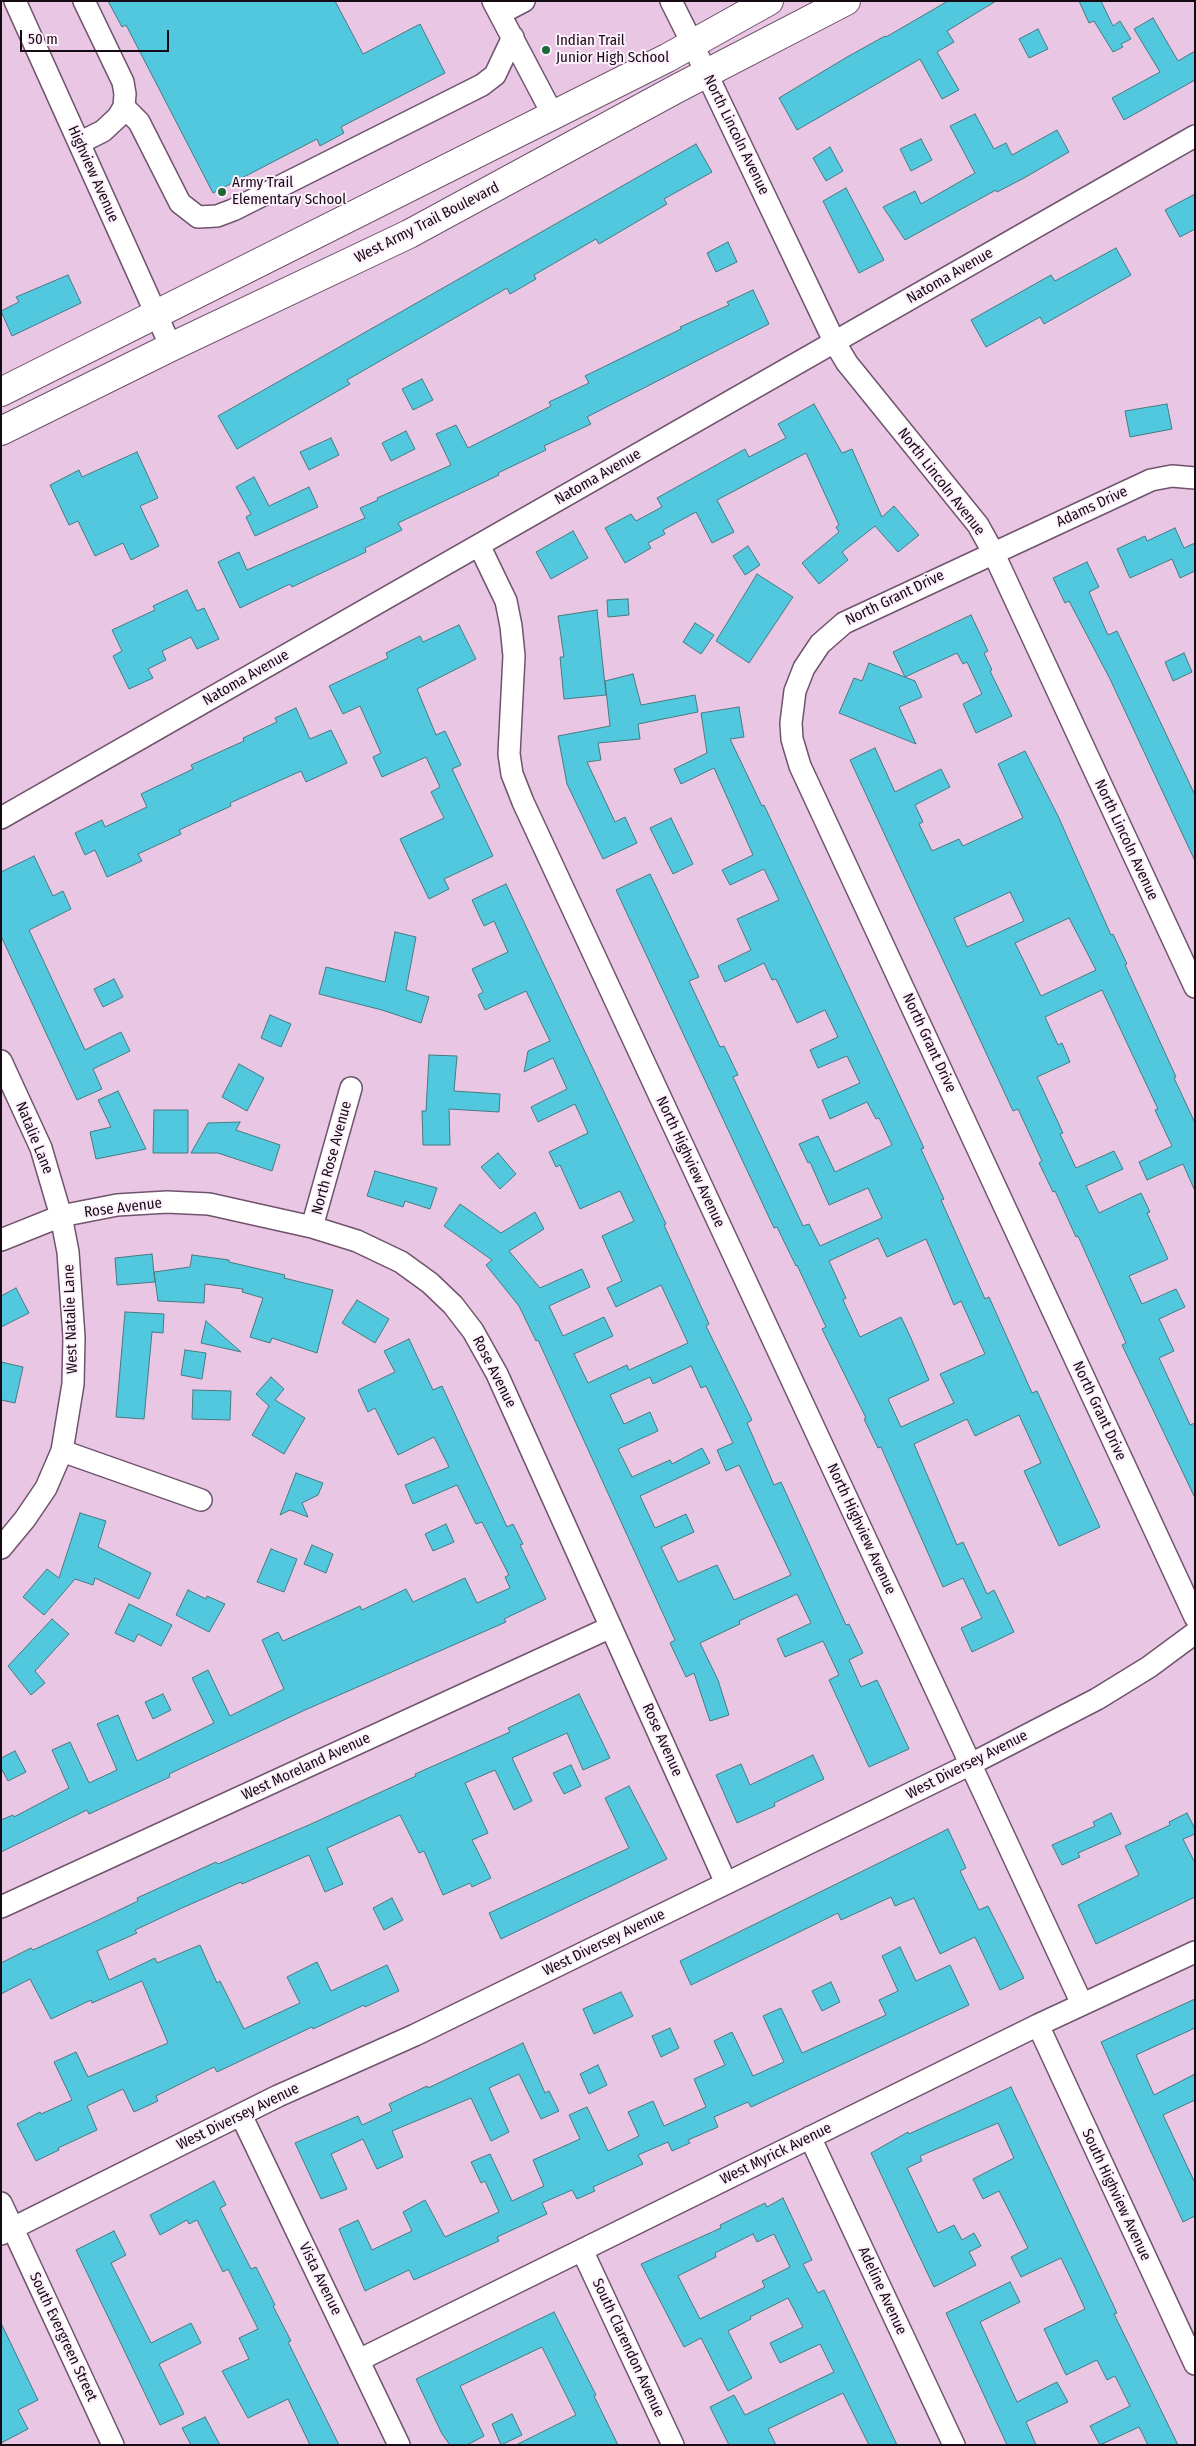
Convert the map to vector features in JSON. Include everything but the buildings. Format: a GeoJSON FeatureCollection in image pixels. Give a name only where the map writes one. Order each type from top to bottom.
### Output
{"type":"FeatureCollection","features":[{"type":"Feature","properties":{"kind":"main road"},"geometry":{"type":"LineString","coordinates":[[1,392],[553,116],[666,58],[769,1]]}},
{"type":"Feature","properties":{"kind":"main road","name":"West Army Trail Boulevard"},"geometry":{"type":"LineString","coordinates":[[1,431],[171,347],[374,251],[846,1]]}},
{"type":"Feature","properties":{"kind":"main road"},"geometry":{"type":"LineString","coordinates":[[355,215],[374,251]]}},
{"type":"Feature","properties":{"kind":"street","name":"Highview Avenue"},"geometry":{"type":"LineString","coordinates":[[15,1],[171,347]]}},
{"type":"Feature","properties":{"kind":"street"},"geometry":{"type":"LineString","coordinates":[[79,143],[103,131],[118,117],[124,107],[123,82],[84,1]]}},
{"type":"Feature","properties":{"kind":"street"},"geometry":{"type":"LineString","coordinates":[[524,1],[497,7],[553,116]]}},
{"type":"Feature","properties":{"kind":"street","name":"North Lincoln Avenue"},"geometry":{"type":"LineString","coordinates":[[671,1],[835,343],[847,363],[978,525],[1195,987]]}},
{"type":"Feature","properties":{"kind":"street"},"geometry":{"type":"LineString","coordinates":[[124,107],[139,122],[180,203],[198,217],[217,216],[482,86],[495,75],[513,36]]}},
{"type":"Feature","properties":{"kind":"street","name":"Natoma Avenue"},"geometry":{"type":"LineString","coordinates":[[1,818],[1195,136]]}},
{"type":"Feature","properties":{"kind":"street","name":"Adams Drive"},"geometry":{"type":"LineString","coordinates":[[992,552],[1151,480],[1172,476],[1195,478]]}},
{"type":"Feature","properties":{"kind":"street","name":"North Highview Avenue"},"geometry":{"type":"LineString","coordinates":[[480,545],[506,601],[511,626],[514,656],[509,754],[512,774],[523,802],[971,1764]]}},
{"type":"Feature","properties":{"kind":"street","name":"North Grant Drive"},"geometry":{"type":"LineString","coordinates":[[992,552],[857,614],[830,634],[811,656],[795,691],[791,723],[792,739],[804,775],[1195,1618]]}},
{"type":"Feature","properties":{"kind":"street","name":"Natalie Lane"},"geometry":{"type":"LineString","coordinates":[[1,1061],[41,1148],[61,1216]]}},
{"type":"Feature","properties":{"kind":"street","name":"North Rose Avenue"},"geometry":{"type":"LineString","coordinates":[[312,1227],[351,1088]]}},
{"type":"Feature","properties":{"kind":"street","name":"Rose Avenue"},"geometry":{"type":"LineString","coordinates":[[1,1240],[61,1216],[117,1205],[167,1202],[209,1204],[312,1227],[357,1241],[401,1262],[442,1294],[473,1331],[497,1374],[726,1884]]}},
{"type":"Feature","properties":{"kind":"street","name":"West Natalie Lane"},"geometry":{"type":"LineString","coordinates":[[1,1548],[25,1520],[46,1488],[62,1451],[73,1384],[74,1337],[68,1252],[61,1216]]}},
{"type":"Feature","properties":{"kind":"street"},"geometry":{"type":"LineString","coordinates":[[62,1451],[201,1500]]}},
{"type":"Feature","properties":{"kind":"street","name":"West Moreland Avenue"},"geometry":{"type":"LineString","coordinates":[[1,1907],[611,1627]]}},
{"type":"Feature","properties":{"kind":"street","name":"West Diversey Avenue"},"geometry":{"type":"LineString","coordinates":[[7,2231],[241,2115],[415,2035],[971,1764],[1097,1699],[1148,1667],[1195,1633]]}},
{"type":"Feature","properties":{"kind":"street"},"geometry":{"type":"LineString","coordinates":[[971,1764],[1082,2004]]}},
{"type":"Feature","properties":{"kind":"street","name":"West Myrick Avenue"},"geometry":{"type":"LineString","coordinates":[[359,2360],[1038,2025],[1195,1952]]}},
{"type":"Feature","properties":{"kind":"street","name":"South Highview Avenue"},"geometry":{"type":"LineString","coordinates":[[1038,2025],[1195,2364]]}},
{"type":"Feature","properties":{"kind":"street","name":"Vista Avenue"},"geometry":{"type":"LineString","coordinates":[[241,2115],[399,2445]]}},
{"type":"Feature","properties":{"kind":"street","name":"Adeline Avenue"},"geometry":{"type":"LineString","coordinates":[[810,2137],[954,2445]]}},
{"type":"Feature","properties":{"kind":"street","name":"South Evergreen Street"},"geometry":{"type":"LineString","coordinates":[[1,2203],[7,2231],[113,2445]]}},
{"type":"Feature","properties":{"kind":"street","name":"South Clarendon Avenue"},"geometry":{"type":"LineString","coordinates":[[582,2250],[673,2445]]}},
{"type":"Feature","properties":{"kind":"place","name":"Indian Trail Junior High School"},"geometry":{"type":"Point","coordinates":[546,50]}},
{"type":"Feature","properties":{"kind":"place","name":"Army Trail Elementary School"},"geometry":{"type":"Point","coordinates":[222,192]}}]}
